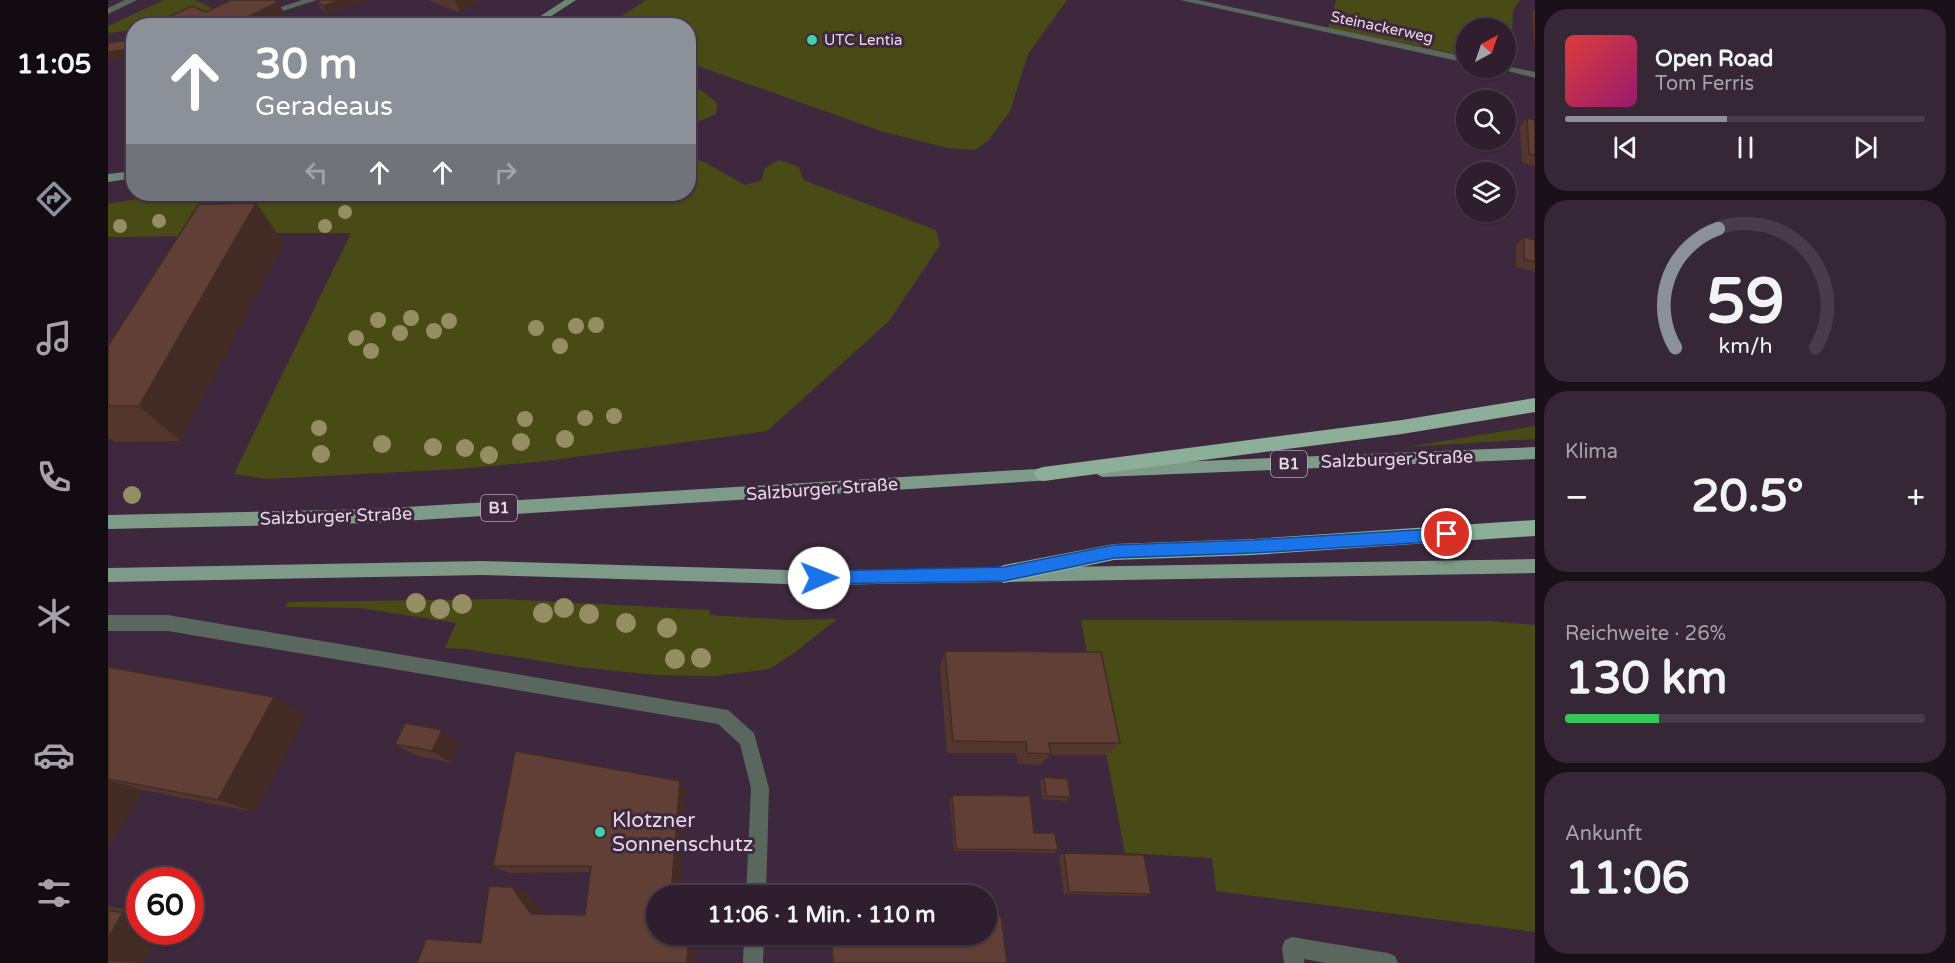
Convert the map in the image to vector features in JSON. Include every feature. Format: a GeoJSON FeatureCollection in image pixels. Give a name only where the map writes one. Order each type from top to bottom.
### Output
{"type":"FeatureCollection","features":[{"type":"Feature","properties":{"kind":"highway"},"geometry":{"type":"LineString","coordinates":[[1043,474],[1402,427],[1535,405]]}},
{"type":"Feature","properties":{"kind":"highway"},"geometry":{"type":"LineString","coordinates":[[1004,574],[1114,552],[1253,547],[1535,528]]}},
{"type":"Feature","properties":{"kind":"main road"},"geometry":{"type":"LineString","coordinates":[[542,18],[571,0]]}},
{"type":"Feature","properties":{"kind":"main road"},"geometry":{"type":"LineString","coordinates":[[108,178],[126,175]]}},
{"type":"Feature","properties":{"kind":"main road","name":"Salzburger Straße"},"geometry":{"type":"LineString","coordinates":[[108,522],[372,516],[1043,474],[1535,453]]}},
{"type":"Feature","properties":{"kind":"main road"},"geometry":{"type":"LineString","coordinates":[[108,575],[482,568],[819,578],[1535,566]]}},
{"type":"Feature","properties":{"kind":"street"},"geometry":{"type":"LineString","coordinates":[[108,11],[132,0]]}},
{"type":"Feature","properties":{"kind":"street"},"geometry":{"type":"LineString","coordinates":[[258,16],[312,0]]}},
{"type":"Feature","properties":{"kind":"street","name":"Steinackerweg"},"geometry":{"type":"LineString","coordinates":[[1185,0],[1456,58]]}},
{"type":"Feature","properties":{"kind":"street"},"geometry":{"type":"LineString","coordinates":[[1516,71],[1535,75]]}},
{"type":"Feature","properties":{"kind":"street"},"geometry":{"type":"LineString","coordinates":[[108,623],[168,623],[722,716],[748,739],[760,788],[756,885]]}},
{"type":"Feature","properties":{"kind":"street"},"geometry":{"type":"LineString","coordinates":[[753,963],[754,945]]}},
{"type":"Feature","properties":{"kind":"street"},"geometry":{"type":"LineString","coordinates":[[1294,963],[1292,947],[1388,963]]}},
{"type":"Feature","properties":{"kind":"shaded area"},"geometry":{"type":"Polygon","coordinates":[[[164,0],[195,0],[225,14],[203,18],[126,18],[126,31],[108,33],[108,26],[164,0]]]}},
{"type":"Feature","properties":{"kind":"shaded area"},"geometry":{"type":"Polygon","coordinates":[[[646,0],[1067,0],[1028,54],[1010,111],[988,141],[975,150],[947,148],[881,131],[696,65],[696,18],[619,18],[646,0]]]}},
{"type":"Feature","properties":{"kind":"shaded area"},"geometry":{"type":"Polygon","coordinates":[[[1336,0],[1520,0],[1513,10],[1513,18],[1456,18],[1456,54],[1328,28],[1336,0]]]}},
{"type":"Feature","properties":{"kind":"shaded area"},"geometry":{"type":"Polygon","coordinates":[[[696,90],[701,90],[717,103],[716,114],[696,123],[696,90]]]}},
{"type":"Feature","properties":{"kind":"shaded area"},"geometry":{"type":"Polygon","coordinates":[[[696,159],[745,185],[761,181],[765,168],[779,160],[799,167],[803,180],[936,230],[940,245],[889,321],[767,431],[546,461],[458,469],[267,479],[234,474],[351,233],[219,233],[240,201],[696,201],[696,159]]]}},
{"type":"Feature","properties":{"kind":"shaded area"},"geometry":{"type":"Polygon","coordinates":[[[126,201],[230,201],[208,236],[108,237],[108,204],[126,201]]]}},
{"type":"Feature","properties":{"kind":"shaded area"},"geometry":{"type":"Polygon","coordinates":[[[1535,426],[1535,439],[1406,447],[1535,426]]]}},
{"type":"Feature","properties":{"kind":"shaded area"},"geometry":{"type":"Polygon","coordinates":[[[504,599],[710,610],[710,615],[789,620],[837,619],[794,653],[769,669],[714,676],[655,675],[578,667],[465,649],[445,648],[456,623],[360,608],[285,607],[288,602],[504,599]]]}},
{"type":"Feature","properties":{"kind":"shaded area"},"geometry":{"type":"Polygon","coordinates":[[[1081,620],[1491,621],[1535,625],[1535,932],[1216,891],[1212,858],[1125,853],[1081,620]]]}},
{"type":"Feature","properties":{"kind":"building"},"geometry":{"type":"Polygon","coordinates":[[[231,0],[275,0],[278,2],[245,18],[166,18],[192,6],[206,12],[231,0]]]}},
{"type":"Feature","properties":{"kind":"building"},"geometry":{"type":"Polygon","coordinates":[[[317,0],[342,0],[323,6],[317,0]]]}},
{"type":"Feature","properties":{"kind":"building"},"geometry":{"type":"Polygon","coordinates":[[[126,40],[126,49],[108,52],[108,43],[126,40]]]}},
{"type":"Feature","properties":{"kind":"building"},"geometry":{"type":"Polygon","coordinates":[[[1527,118],[1535,120],[1535,155],[1529,154],[1527,118]]]}},
{"type":"Feature","properties":{"kind":"building"},"geometry":{"type":"Polygon","coordinates":[[[256,203],[139,406],[108,406],[108,346],[199,204],[256,203]]]}},
{"type":"Feature","properties":{"kind":"building"},"geometry":{"type":"Polygon","coordinates":[[[1524,237],[1535,240],[1535,262],[1524,259],[1524,237]]]}},
{"type":"Feature","properties":{"kind":"building"},"geometry":{"type":"Polygon","coordinates":[[[945,651],[1101,652],[1120,743],[1049,743],[1051,754],[1027,753],[1026,742],[953,741],[945,651]]]}},
{"type":"Feature","properties":{"kind":"building"},"geometry":{"type":"Polygon","coordinates":[[[108,667],[274,697],[218,800],[108,779],[108,667]]]}},
{"type":"Feature","properties":{"kind":"building"},"geometry":{"type":"Polygon","coordinates":[[[405,723],[442,730],[432,751],[395,744],[405,723]]]}},
{"type":"Feature","properties":{"kind":"building"},"geometry":{"type":"Polygon","coordinates":[[[515,751],[680,781],[672,885],[646,885],[646,945],[688,945],[687,963],[417,963],[426,939],[481,943],[489,886],[512,887],[531,914],[585,915],[591,866],[493,866],[515,751]]]}},
{"type":"Feature","properties":{"kind":"building"},"geometry":{"type":"Polygon","coordinates":[[[1044,777],[1068,779],[1070,797],[1046,796],[1044,777]]]}},
{"type":"Feature","properties":{"kind":"building"},"geometry":{"type":"Polygon","coordinates":[[[952,795],[1030,796],[1034,833],[1055,833],[1058,850],[956,849],[952,795]]]}},
{"type":"Feature","properties":{"kind":"building"},"geometry":{"type":"Polygon","coordinates":[[[1064,853],[1144,855],[1151,894],[1069,892],[1064,853]]]}},
{"type":"Feature","properties":{"kind":"building"},"geometry":{"type":"Polygon","coordinates":[[[108,910],[123,913],[108,938],[108,910]]]}},
{"type":"Feature","properties":{"kind":"building"},"geometry":{"type":"Polygon","coordinates":[[[997,916],[1001,916],[1007,963],[833,963],[832,945],[997,945],[997,916]]]}},
{"type":"Feature","properties":{"kind":"place","name":"UTC Lentia"},"geometry":{"type":"Point","coordinates":[812,40]}},
{"type":"Feature","properties":{"kind":"place","name":"Klotzner Sonnenschutz"},"geometry":{"type":"Point","coordinates":[600,832]}},
{"type":"Feature","properties":{"kind":"route"},"geometry":{"type":"LineString","coordinates":[[819,578],[1004,574],[1114,552],[1253,547],[1447,534]]}}]}
